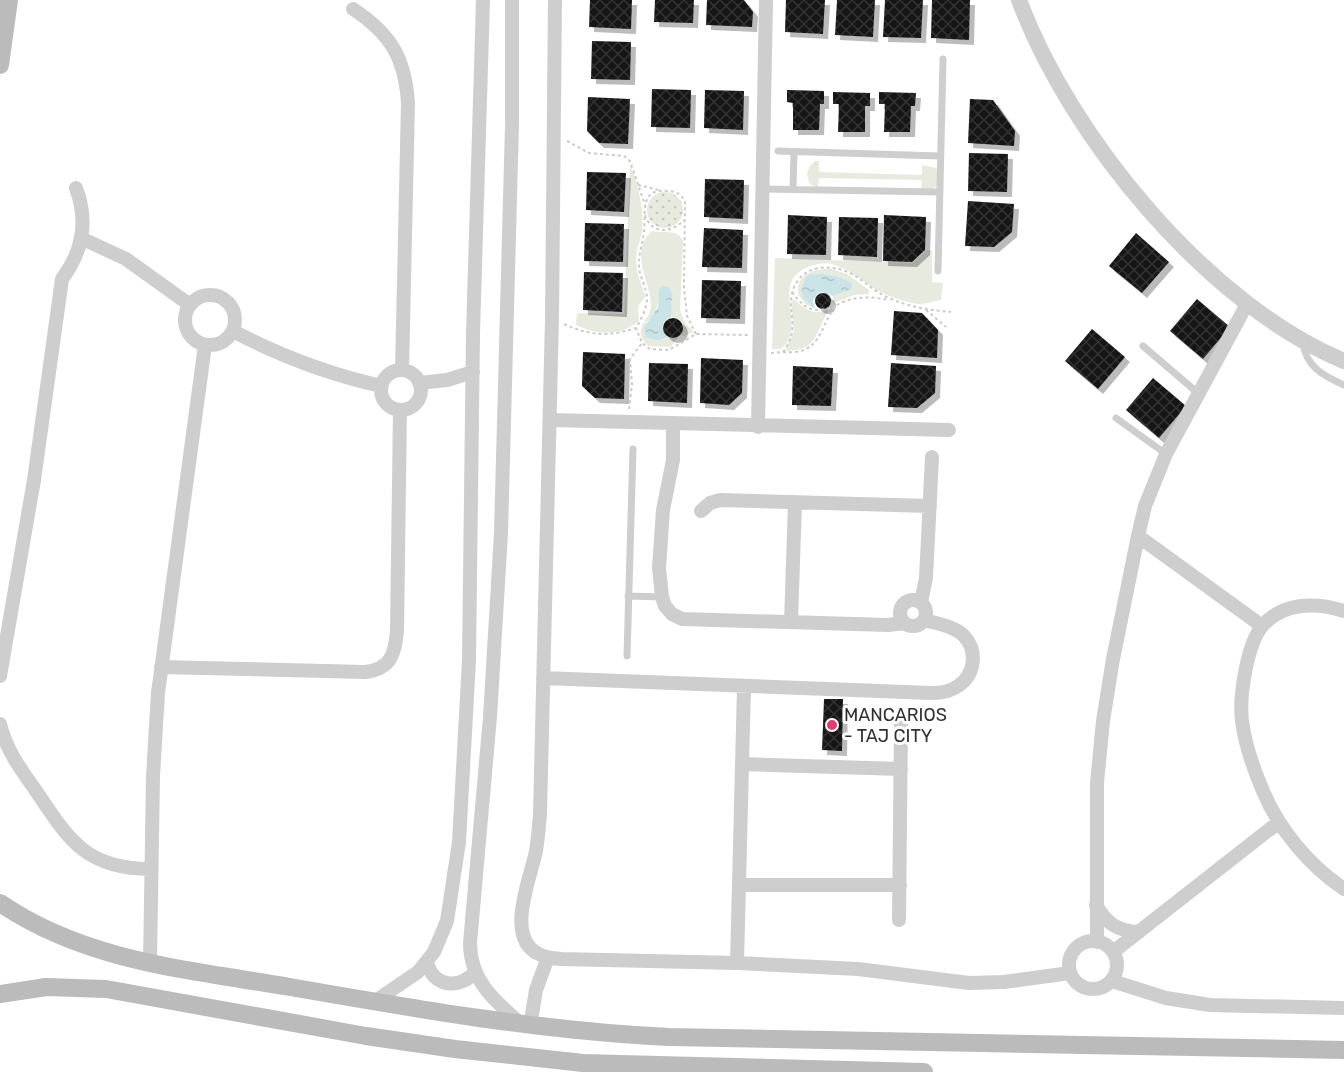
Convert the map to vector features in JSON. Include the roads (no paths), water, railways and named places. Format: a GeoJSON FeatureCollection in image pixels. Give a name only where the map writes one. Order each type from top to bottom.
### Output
{"type":"FeatureCollection","features":[{"type":"Feature","properties":{"kind":"main road"},"geometry":{"type":"LineString","coordinates":[[0,64],[9,0]]}},
{"type":"Feature","properties":{"kind":"main road"},"geometry":{"type":"LineString","coordinates":[[0,903],[26,920],[74,942],[114,955],[374,1002],[526,1025],[669,1037],[1344,1050]]}},
{"type":"Feature","properties":{"kind":"main road"},"geometry":{"type":"LineString","coordinates":[[0,994],[46,987],[106,989],[366,1035],[533,1059],[583,1063],[924,1072]]}},
{"type":"Feature","properties":{"kind":"street"},"geometry":{"type":"LineString","coordinates":[[374,1002],[428,963],[440,942],[447,921],[459,842],[471,587],[473,372],[483,0]]}},
{"type":"Feature","properties":{"kind":"street"},"geometry":{"type":"LineString","coordinates":[[512,0],[512,124],[501,533],[491,705],[470,952],[475,972],[488,992],[526,1025],[538,982],[548,957]]}},
{"type":"Feature","properties":{"kind":"street"},"geometry":{"type":"LineString","coordinates":[[555,0],[552,318],[540,814],[536,851],[520,916],[527,943],[536,954],[579,960],[737,963],[858,969],[969,983],[1004,982],[1070,973]]}},
{"type":"Feature","properties":{"kind":"street"},"geometry":{"type":"LineString","coordinates":[[758,427],[766,0]]}},
{"type":"Feature","properties":{"kind":"street"},"geometry":{"type":"LineString","coordinates":[[1019,0],[1061,89],[1107,157],[1164,225],[1247,304],[1302,340],[1344,361]]}},
{"type":"Feature","properties":{"kind":"street"},"geometry":{"type":"LineString","coordinates":[[353,9],[373,24],[390,42],[402,65],[406,83],[408,103],[402,370]]}},
{"type":"Feature","properties":{"kind":"street"},"geometry":{"type":"LineString","coordinates":[[0,675],[36,469],[62,279],[74,260],[81,238],[82,207],[76,188]]}},
{"type":"Feature","properties":{"kind":"street"},"geometry":{"type":"LineString","coordinates":[[81,238],[126,259],[190,305]]}},
{"type":"Feature","properties":{"kind":"street"},"geometry":{"type":"LineString","coordinates":[[206,295],[223,299],[234,313],[232,331],[219,344],[206,345],[194,339],[187,329],[185,316],[190,305],[206,295]]}},
{"type":"Feature","properties":{"kind":"street"},"geometry":{"type":"LineString","coordinates":[[1097,942],[1097,783],[1103,721],[1113,659],[1145,506],[1166,454],[1247,304]]}},
{"type":"Feature","properties":{"kind":"street"},"geometry":{"type":"LineString","coordinates":[[232,331],[300,362],[350,379],[381,386]]}},
{"type":"Feature","properties":{"kind":"street"},"geometry":{"type":"LineString","coordinates":[[150,963],[153,776],[161,668],[206,345]]}},
{"type":"Feature","properties":{"kind":"street"},"geometry":{"type":"LineString","coordinates":[[402,370],[412,374],[419,383],[419,399],[411,408],[400,410],[389,407],[382,398],[382,381],[390,372],[402,370]]}},
{"type":"Feature","properties":{"kind":"street"},"geometry":{"type":"LineString","coordinates":[[419,383],[447,380],[473,372]]}},
{"type":"Feature","properties":{"kind":"street"},"geometry":{"type":"LineString","coordinates":[[161,668],[365,672],[385,665],[394,650],[397,631],[400,410]]}},
{"type":"Feature","properties":{"kind":"street"},"geometry":{"type":"LineString","coordinates":[[550,420],[949,430]]}},
{"type":"Feature","properties":{"kind":"street"},"geometry":{"type":"LineString","coordinates":[[543,678],[931,693],[950,690],[966,680],[971,672],[973,662],[969,644],[956,630],[925,620],[915,626],[904,623],[888,625],[682,619],[668,610],[662,597],[659,568],[660,531],[674,460],[673,424]]}},
{"type":"Feature","properties":{"kind":"street"},"geometry":{"type":"LineString","coordinates":[[921,602],[926,578],[932,457]]}},
{"type":"Feature","properties":{"kind":"street"},"geometry":{"type":"LineString","coordinates":[[701,512],[710,503],[720,500],[930,506]]}},
{"type":"Feature","properties":{"kind":"street"},"geometry":{"type":"LineString","coordinates":[[791,622],[795,502]]}},
{"type":"Feature","properties":{"kind":"street"},"geometry":{"type":"LineString","coordinates":[[1138,536],[1262,626]]}},
{"type":"Feature","properties":{"kind":"street"},"geometry":{"type":"LineString","coordinates":[[904,623],[900,612],[903,604],[909,600],[921,602],[926,608],[925,620]]}},
{"type":"Feature","properties":{"kind":"street"},"geometry":{"type":"LineString","coordinates":[[1344,611],[1317,605],[1297,606],[1278,613],[1262,626],[1248,656],[1242,688],[1242,721],[1264,793],[1279,822],[1308,859],[1344,889]]}},
{"type":"Feature","properties":{"kind":"street"},"geometry":{"type":"LineString","coordinates":[[737,963],[744,687]]}},
{"type":"Feature","properties":{"kind":"street"},"geometry":{"type":"LineString","coordinates":[[899,920],[901,723]]}},
{"type":"Feature","properties":{"kind":"street"},"geometry":{"type":"LineString","coordinates":[[0,724],[12,756],[66,836],[87,853],[111,864],[151,869]]}},
{"type":"Feature","properties":{"kind":"street"},"geometry":{"type":"LineString","coordinates":[[742,764],[901,769]]}},
{"type":"Feature","properties":{"kind":"street"},"geometry":{"type":"LineString","coordinates":[[1113,952],[1279,822]]}},
{"type":"Feature","properties":{"kind":"street"},"geometry":{"type":"LineString","coordinates":[[739,885],[900,885]]}},
{"type":"Feature","properties":{"kind":"street"},"geometry":{"type":"LineString","coordinates":[[1096,905],[1102,917],[1112,926],[1125,932],[1139,932]]}},
{"type":"Feature","properties":{"kind":"street"},"geometry":{"type":"LineString","coordinates":[[1088,942],[1097,942],[1106,945],[1113,952],[1117,961],[1116,972],[1112,981],[1104,987],[1094,990],[1084,988],[1075,981],[1070,973],[1069,963],[1078,946],[1088,942]]}},
{"type":"Feature","properties":{"kind":"street"},"geometry":{"type":"LineString","coordinates":[[428,963],[435,978],[445,984],[462,983],[475,972]]}},
{"type":"Feature","properties":{"kind":"street"},"geometry":{"type":"LineString","coordinates":[[1112,981],[1166,998],[1210,1005],[1344,1008]]}},
{"type":"Feature","properties":{"kind":"lane"},"geometry":{"type":"LineString","coordinates":[[938,271],[943,58]]}},
{"type":"Feature","properties":{"kind":"lane"},"geometry":{"type":"LineString","coordinates":[[778,152],[940,156]]}},
{"type":"Feature","properties":{"kind":"lane"},"geometry":{"type":"LineString","coordinates":[[793,189],[794,152]]}},
{"type":"Feature","properties":{"kind":"lane"},"geometry":{"type":"LineString","coordinates":[[763,189],[939,192]]}},
{"type":"Feature","properties":{"kind":"lane"},"geometry":{"type":"LineString","coordinates":[[1302,340],[1306,357],[1311,364],[1324,376],[1344,385]]}},
{"type":"Feature","properties":{"kind":"lane"},"geometry":{"type":"LineString","coordinates":[[1143,346],[1199,394]]}},
{"type":"Feature","properties":{"kind":"lane"},"geometry":{"type":"LineString","coordinates":[[1116,418],[1166,454]]}},
{"type":"Feature","properties":{"kind":"lane"},"geometry":{"type":"LineString","coordinates":[[627,656],[633,449]]}},
{"type":"Feature","properties":{"kind":"lane"},"geometry":{"type":"LineString","coordinates":[[628,596],[662,597]]}},
{"type":"Feature","properties":{"kind":"water"},"geometry":{"type":"Polygon","coordinates":[[[823,274],[852,283],[852,289],[833,296],[823,292],[818,293],[813,300],[815,309],[803,298],[801,290],[806,277],[823,274]]]}},
{"type":"Feature","properties":{"kind":"water"},"geometry":{"type":"Polygon","coordinates":[[[662,286],[669,287],[673,295],[671,317],[665,321],[663,326],[668,337],[659,340],[651,339],[645,337],[644,327],[658,307],[659,289],[662,286]]]}},
{"type":"Feature","properties":{"kind":"place","name":"MANCARIOS - TAJ CITY"},"geometry":{"type":"Point","coordinates":[832,725]}}]}
